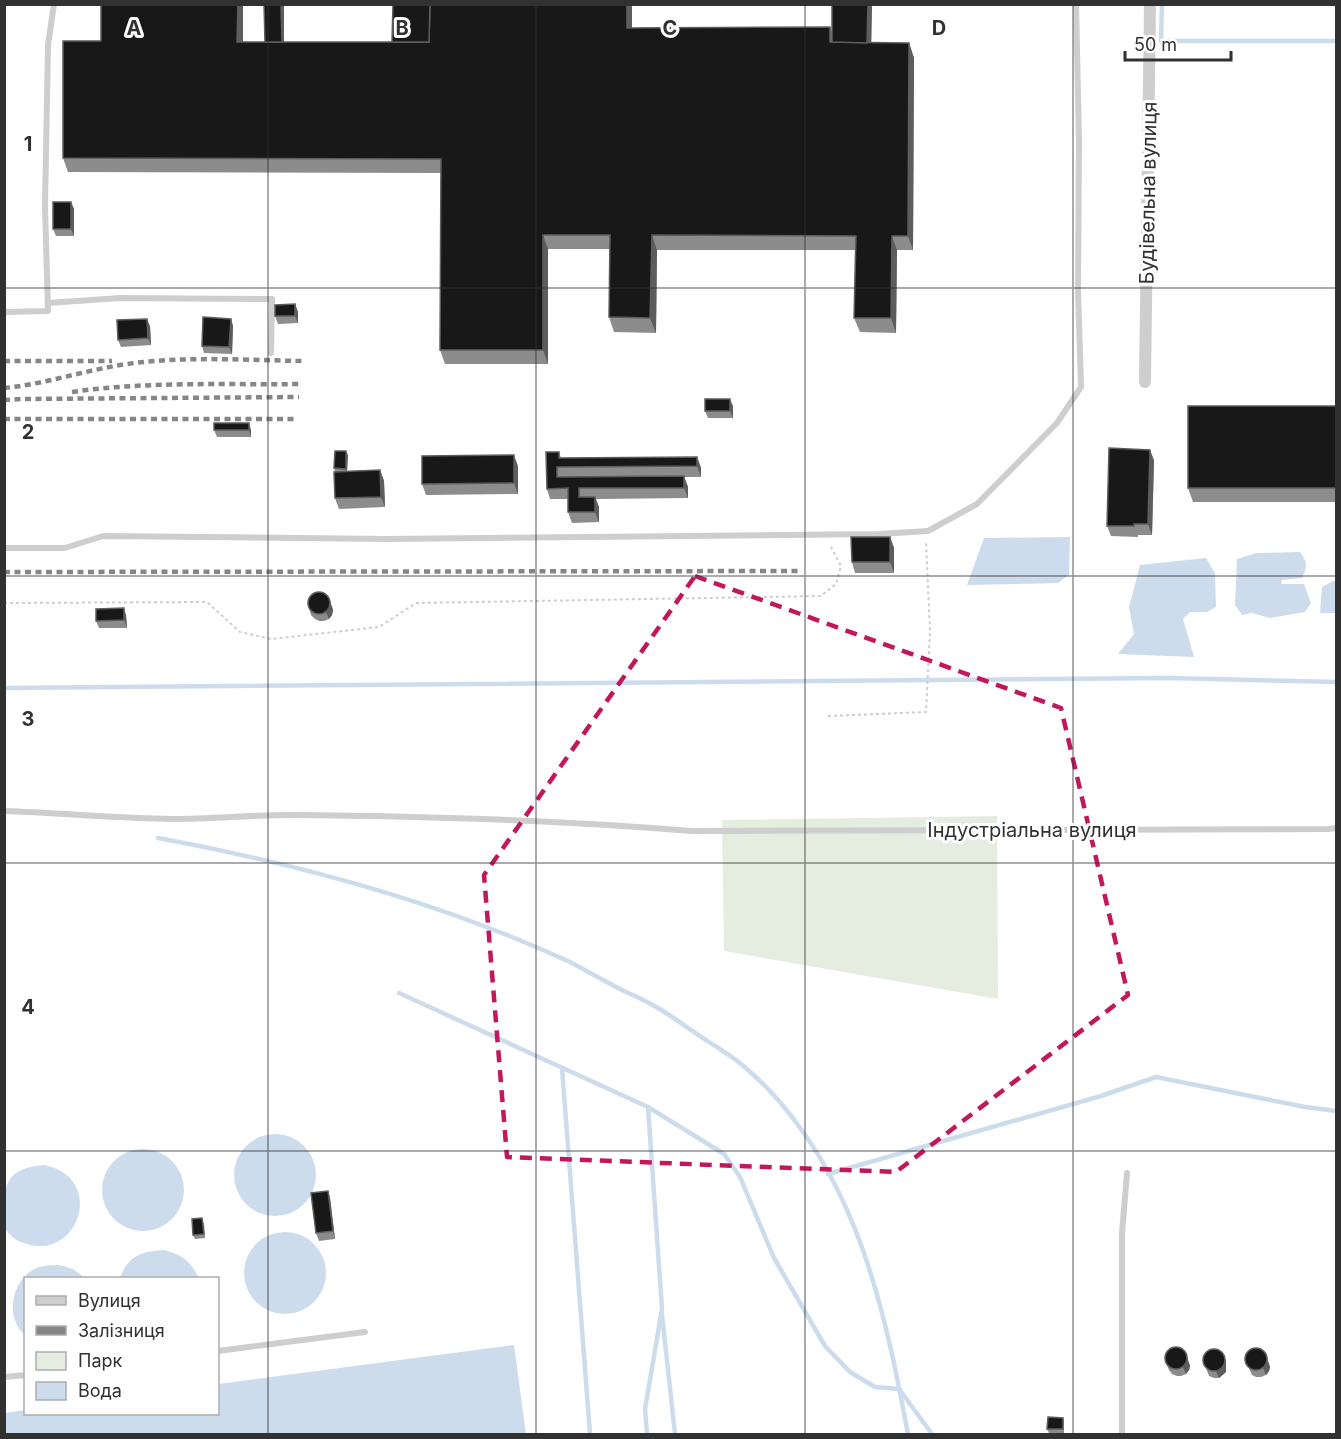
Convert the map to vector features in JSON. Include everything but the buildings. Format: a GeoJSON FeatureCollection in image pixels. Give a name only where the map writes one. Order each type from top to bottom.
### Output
{"type":"FeatureCollection","features":[{"type":"Feature","properties":{"kind":"street","name":"Будівельна вулиця"},"geometry":{"type":"LineString","coordinates":[[1145,382],[1150,4]]}},
{"type":"Feature","properties":{"kind":"lane"},"geometry":{"type":"LineString","coordinates":[[4,312],[48,311],[45,194],[48,45],[54,4]]}},
{"type":"Feature","properties":{"kind":"lane"},"geometry":{"type":"LineString","coordinates":[[4,548],[65,548],[104,536],[386,539],[879,534],[928,531],[977,504],[1057,423],[1081,387],[1076,4]]}},
{"type":"Feature","properties":{"kind":"lane"},"geometry":{"type":"LineString","coordinates":[[48,303],[120,298],[272,299],[271,352]]}},
{"type":"Feature","properties":{"kind":"lane","name":"Індустріальна вулиця"},"geometry":{"type":"LineString","coordinates":[[4,811],[175,819],[291,815],[453,819],[602,824],[691,831],[1336,828]]}},
{"type":"Feature","properties":{"kind":"lane"},"geometry":{"type":"LineString","coordinates":[[1122,1434],[1122,1233],[1127,1173]]}},
{"type":"Feature","properties":{"kind":"lane"},"geometry":{"type":"LineString","coordinates":[[219,1351],[365,1332]]}},
{"type":"Feature","properties":{"kind":"lane"},"geometry":{"type":"LineString","coordinates":[[4,1377],[24,1375]]}},
{"type":"Feature","properties":{"kind":"path"},"geometry":{"type":"LineString","coordinates":[[828,716],[926,712],[930,631],[926,542],[928,531]]}},
{"type":"Feature","properties":{"kind":"path"},"geometry":{"type":"LineString","coordinates":[[4,603],[207,602],[240,632],[271,639],[379,627],[416,603],[821,596],[836,584],[841,566],[825,534]]}},
{"type":"Feature","properties":{"kind":"highlighted area"},"geometry":{"type":"Polygon","coordinates":[[[695,576],[1061,708],[1128,995],[896,1172],[507,1157],[484,875],[695,576]]]}},
{"type":"Feature","properties":{"kind":"green space"},"geometry":{"type":"Polygon","coordinates":[[[997,816],[998,999],[724,951],[722,820],[997,816]]]}},
{"type":"Feature","properties":{"kind":"water"},"geometry":{"type":"Polygon","coordinates":[[[1070,537],[1069,575],[1058,583],[967,585],[984,538],[1070,537]]]}},
{"type":"Feature","properties":{"kind":"water"},"geometry":{"type":"Polygon","coordinates":[[[1300,552],[1306,564],[1302,578],[1282,580],[1281,584],[1304,584],[1311,603],[1305,612],[1270,618],[1252,613],[1242,615],[1235,605],[1237,559],[1256,553],[1300,552]]]}},
{"type":"Feature","properties":{"kind":"water"},"geometry":{"type":"Polygon","coordinates":[[[1206,558],[1215,573],[1216,607],[1207,612],[1190,612],[1183,619],[1194,657],[1118,654],[1134,634],[1129,607],[1140,565],[1206,558]]]}},
{"type":"Feature","properties":{"kind":"water"},"geometry":{"type":"Polygon","coordinates":[[[1336,581],[1336,613],[1320,613],[1322,587],[1336,581]]]}},
{"type":"Feature","properties":{"kind":"water"},"geometry":{"type":"Polygon","coordinates":[[[275,1134],[291,1137],[304,1146],[313,1159],[316,1175],[313,1191],[304,1204],[291,1213],[275,1216],[259,1213],[246,1204],[237,1191],[234,1175],[237,1159],[246,1146],[259,1137],[275,1134]]]}},
{"type":"Feature","properties":{"kind":"water"},"geometry":{"type":"Polygon","coordinates":[[[143,1149],[159,1152],[172,1161],[181,1174],[184,1190],[181,1206],[172,1219],[159,1228],[143,1231],[127,1228],[114,1219],[105,1206],[102,1190],[105,1174],[114,1161],[127,1152],[143,1149]]]}},
{"type":"Feature","properties":{"kind":"water"},"geometry":{"type":"Polygon","coordinates":[[[44,1165],[57,1169],[71,1179],[78,1192],[80,1206],[77,1220],[69,1232],[58,1242],[44,1246],[24,1243],[9,1234],[5,1228],[4,1203],[5,1192],[12,1177],[19,1171],[44,1165]]]}},
{"type":"Feature","properties":{"kind":"water"},"geometry":{"type":"Polygon","coordinates":[[[285,1232],[301,1235],[314,1244],[323,1257],[326,1273],[323,1289],[314,1302],[301,1311],[285,1314],[269,1311],[256,1302],[247,1289],[244,1273],[247,1257],[256,1244],[269,1235],[285,1232]]]}},
{"type":"Feature","properties":{"kind":"water"},"geometry":{"type":"Polygon","coordinates":[[[164,1250],[176,1254],[192,1267],[198,1277],[120,1277],[131,1260],[149,1252],[164,1250]]]}},
{"type":"Feature","properties":{"kind":"water"},"geometry":{"type":"Polygon","coordinates":[[[59,1265],[73,1269],[84,1277],[24,1277],[34,1269],[59,1265]]]}},
{"type":"Feature","properties":{"kind":"water"},"geometry":{"type":"Polygon","coordinates":[[[24,1278],[24,1334],[19,1329],[13,1313],[14,1296],[24,1278]]]}},
{"type":"Feature","properties":{"kind":"water"},"geometry":{"type":"Polygon","coordinates":[[[514,1345],[526,1434],[5,1434],[5,1413],[24,1410],[24,1415],[219,1415],[219,1384],[514,1345]]]}},
{"type":"Feature","properties":{"kind":"waterway"},"geometry":{"type":"LineString","coordinates":[[1162,4],[1161,41],[1336,41]]}},
{"type":"Feature","properties":{"kind":"waterway"},"geometry":{"type":"LineString","coordinates":[[4,688],[1170,678],[1336,682]]}},
{"type":"Feature","properties":{"kind":"waterway"},"geometry":{"type":"LineString","coordinates":[[158,838],[316,873],[420,903],[471,921],[570,962],[648,1002],[741,1064],[764,1085],[792,1117],[821,1159],[841,1196],[871,1273],[892,1354],[908,1434]]}},
{"type":"Feature","properties":{"kind":"waterway"},"geometry":{"type":"LineString","coordinates":[[399,993],[648,1107],[662,1309],[645,1409],[647,1434]]}},
{"type":"Feature","properties":{"kind":"waterway"},"geometry":{"type":"LineString","coordinates":[[562,1068],[590,1434]]}},
{"type":"Feature","properties":{"kind":"waterway"},"geometry":{"type":"LineString","coordinates":[[828,1174],[1101,1096],[1156,1077],[1305,1107],[1336,1111]]}},
{"type":"Feature","properties":{"kind":"waterway"},"geometry":{"type":"LineString","coordinates":[[648,1107],[724,1154],[740,1177],[774,1258],[825,1346],[850,1372],[875,1387],[899,1389],[932,1434]]}},
{"type":"Feature","properties":{"kind":"waterway"},"geometry":{"type":"LineString","coordinates":[[662,1315],[675,1434]]}},
{"type":"Feature","properties":{"kind":"railway"},"geometry":{"type":"LineString","coordinates":[[4,388],[127,364],[170,360],[302,361]]}},
{"type":"Feature","properties":{"kind":"railway"},"geometry":{"type":"LineString","coordinates":[[4,361],[112,361]]}},
{"type":"Feature","properties":{"kind":"railway"},"geometry":{"type":"LineString","coordinates":[[72,392],[129,386],[186,384],[301,384]]}},
{"type":"Feature","properties":{"kind":"railway"},"geometry":{"type":"LineString","coordinates":[[4,400],[299,397]]}},
{"type":"Feature","properties":{"kind":"railway"},"geometry":{"type":"LineString","coordinates":[[4,419],[297,419]]}},
{"type":"Feature","properties":{"kind":"railway"},"geometry":{"type":"LineString","coordinates":[[4,572],[801,571]]}}]}
